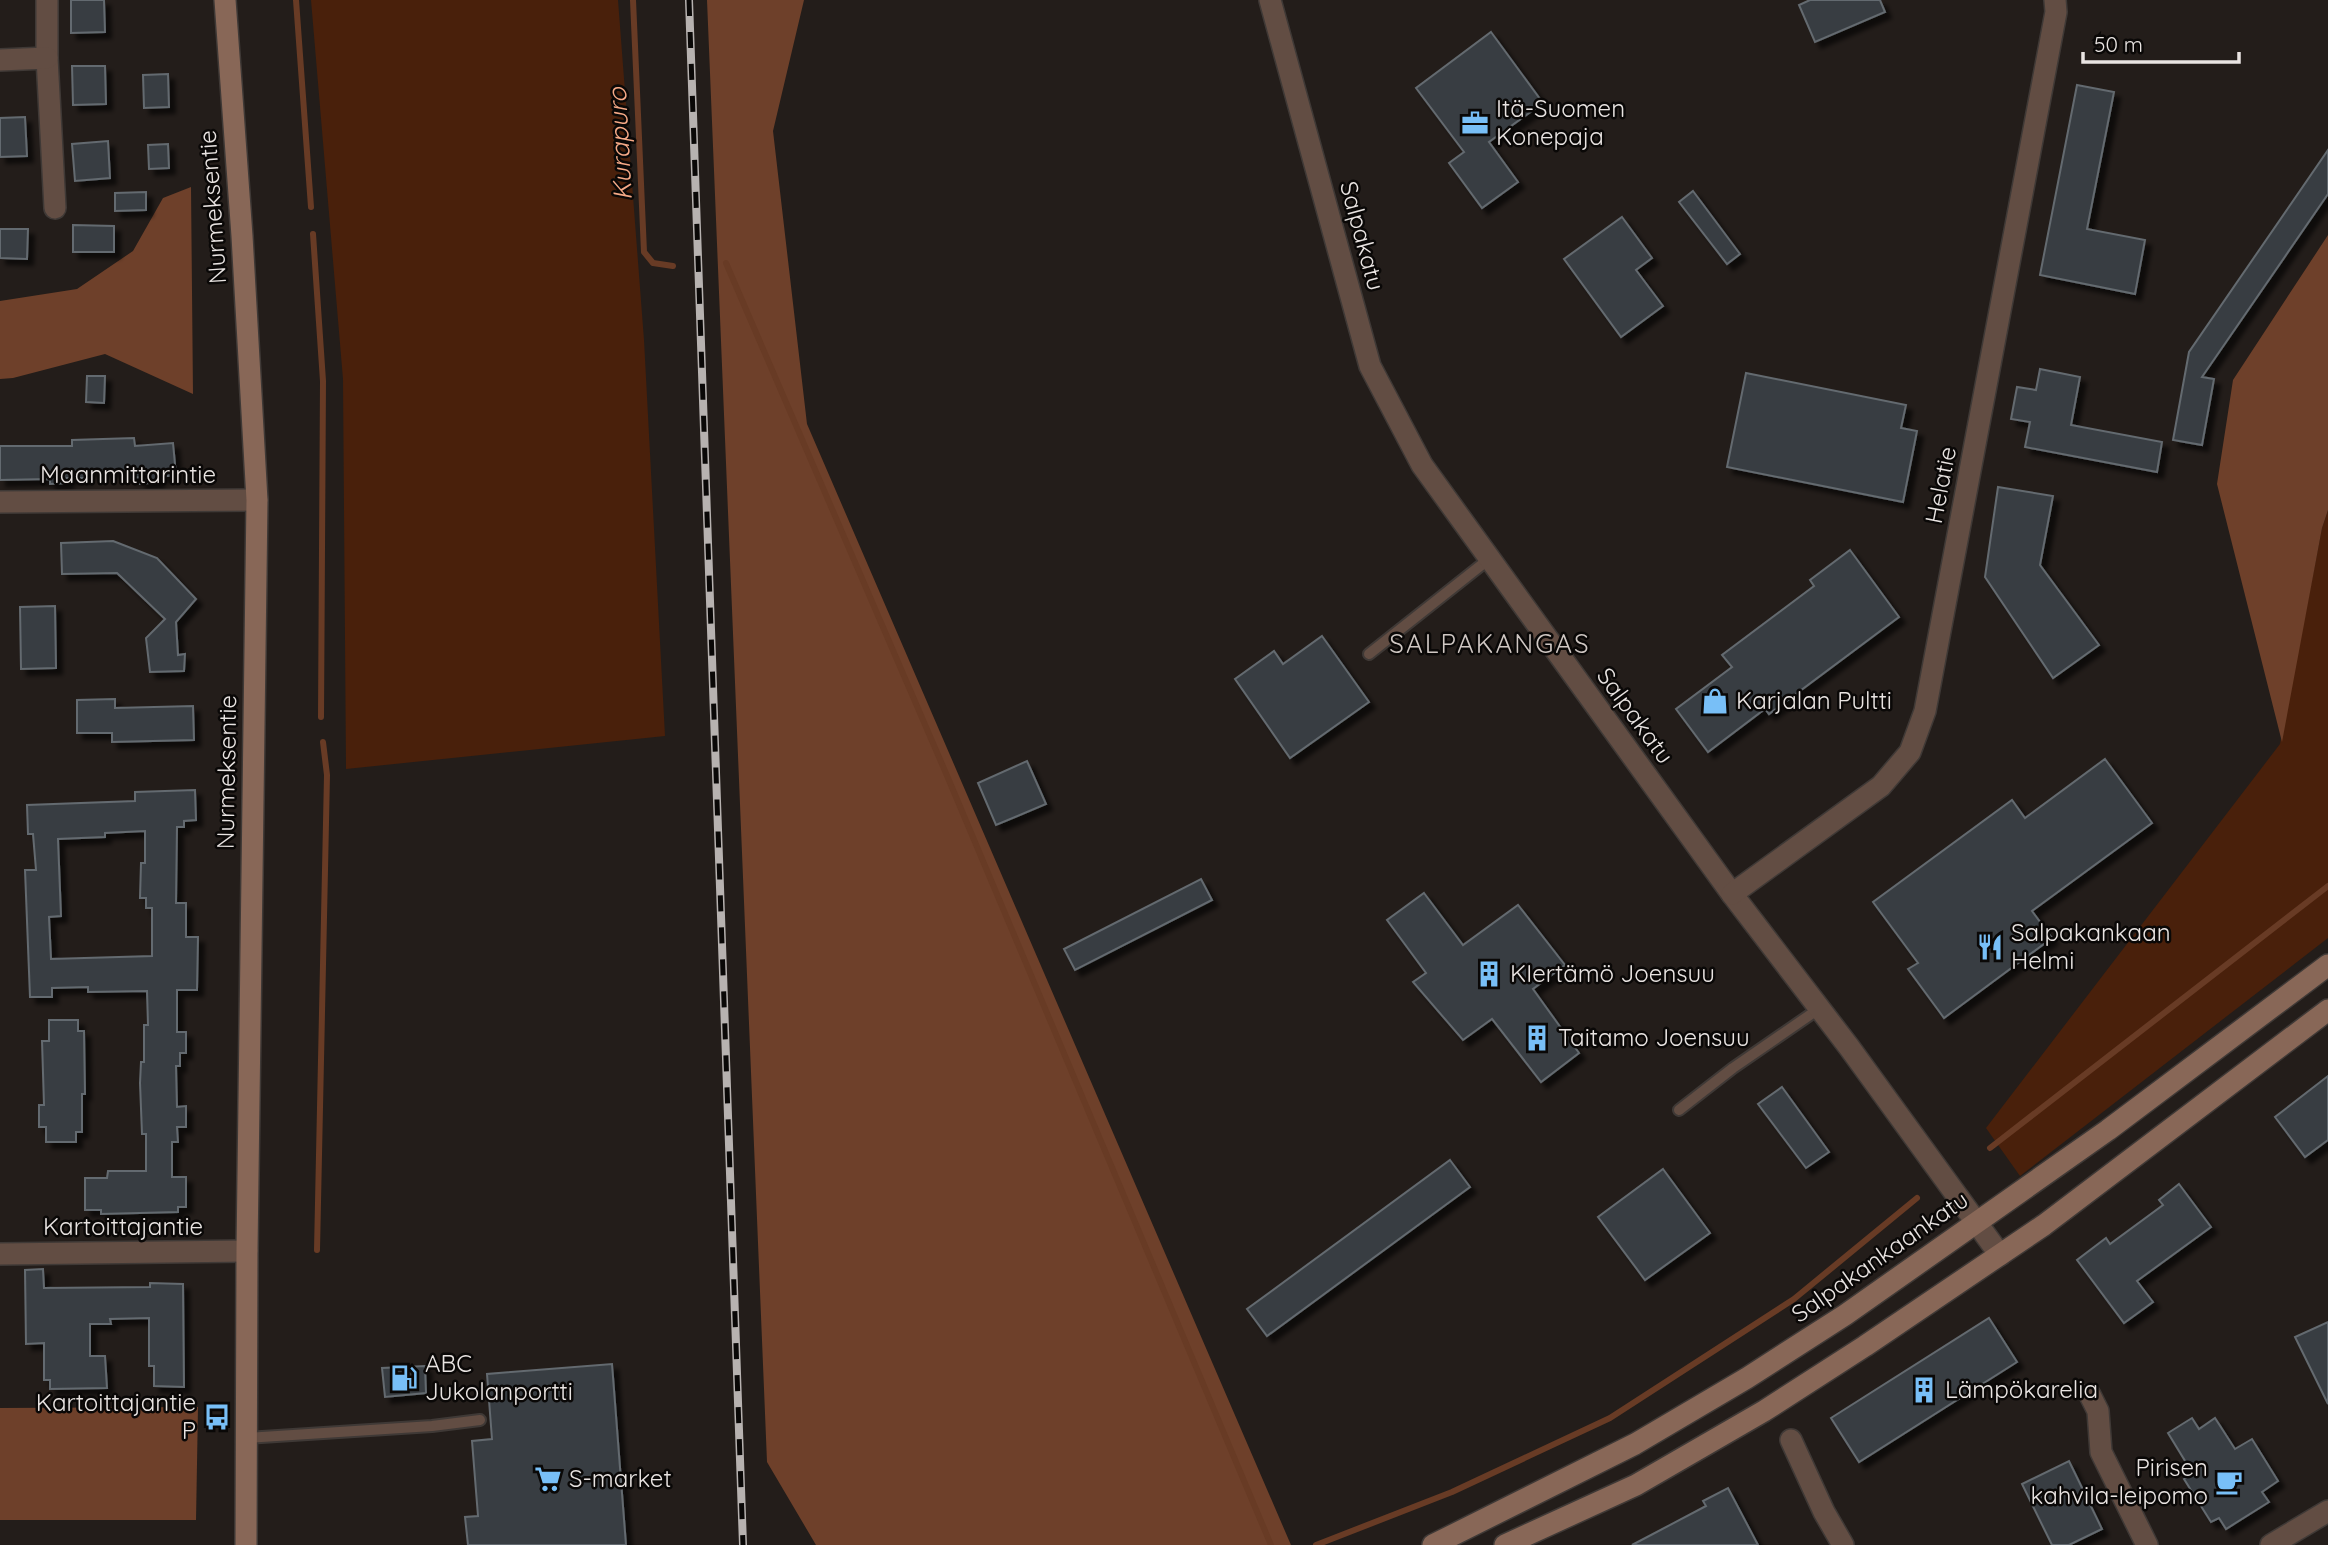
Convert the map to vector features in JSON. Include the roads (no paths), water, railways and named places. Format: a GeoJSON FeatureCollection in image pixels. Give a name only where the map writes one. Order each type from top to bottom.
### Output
{"type":"FeatureCollection","features":[{"type":"Feature","properties":{"kind":"main road","name":"Nurmeksentie"},"geometry":{"type":"LineString","coordinates":[[225,0],[257,500],[246,1545]]}},
{"type":"Feature","properties":{"kind":"main road","name":"Salpakankaankatu"},"geometry":{"type":"LineString","coordinates":[[1433,1545],[1635,1444],[1845,1315],[2108,1130],[2328,965]]}},
{"type":"Feature","properties":{"kind":"main road"},"geometry":{"type":"LineString","coordinates":[[1505,1545],[1636,1485],[1764,1411],[1865,1346],[2045,1225],[2328,1010]]}},
{"type":"Feature","properties":{"kind":"street"},"geometry":{"type":"LineString","coordinates":[[47,0],[47,58],[55,208]]}},
{"type":"Feature","properties":{"kind":"street","name":"Salpakatu"},"geometry":{"type":"LineString","coordinates":[[1270,0],[1370,366],[1422,466],[1732,894],[1820,1009],[2000,1255]]}},
{"type":"Feature","properties":{"kind":"street","name":"Helatie"},"geometry":{"type":"LineString","coordinates":[[1732,894],[1881,786],[1910,752],[1925,711],[2056,12],[2054,0]]}},
{"type":"Feature","properties":{"kind":"street"},"geometry":{"type":"LineString","coordinates":[[0,61],[47,58]]}},
{"type":"Feature","properties":{"kind":"street","name":"Maanmittarintie"},"geometry":{"type":"LineString","coordinates":[[0,502],[257,500]]}},
{"type":"Feature","properties":{"kind":"street","name":"Kartoittajantie"},"geometry":{"type":"LineString","coordinates":[[0,1254],[247,1251]]}},
{"type":"Feature","properties":{"kind":"street"},"geometry":{"type":"LineString","coordinates":[[2090,1395],[2098,1411],[2102,1452],[2147,1545]]}},
{"type":"Feature","properties":{"kind":"street"},"geometry":{"type":"LineString","coordinates":[[1791,1440],[1824,1512],[1843,1545]]}},
{"type":"Feature","properties":{"kind":"street"},"geometry":{"type":"LineString","coordinates":[[2271,1545],[2328,1511]]}},
{"type":"Feature","properties":{"kind":"lane"},"geometry":{"type":"LineString","coordinates":[[1369,654],[1489,559]]}},
{"type":"Feature","properties":{"kind":"lane"},"geometry":{"type":"LineString","coordinates":[[1679,1110],[1733,1068],[1820,1009]]}},
{"type":"Feature","properties":{"kind":"lane"},"geometry":{"type":"LineString","coordinates":[[246,1438],[432,1426],[480,1420]]}},
{"type":"Feature","properties":{"kind":"waterway"},"geometry":{"type":"LineString","coordinates":[[296,0],[311,207]]}},
{"type":"Feature","properties":{"kind":"waterway","name":"Kurapuro"},"geometry":{"type":"LineString","coordinates":[[633,0],[644,252],[653,263],[673,266]]}},
{"type":"Feature","properties":{"kind":"waterway"},"geometry":{"type":"LineString","coordinates":[[313,234],[323,381],[321,717]]}},
{"type":"Feature","properties":{"kind":"waterway"},"geometry":{"type":"LineString","coordinates":[[726,263],[948,778],[1271,1545]]}},
{"type":"Feature","properties":{"kind":"waterway"},"geometry":{"type":"LineString","coordinates":[[317,1250],[327,775],[323,742]]}},
{"type":"Feature","properties":{"kind":"waterway"},"geometry":{"type":"LineString","coordinates":[[1990,1148],[2328,886]]}},
{"type":"Feature","properties":{"kind":"waterway"},"geometry":{"type":"LineString","coordinates":[[1316,1545],[1452,1492],[1610,1418],[1794,1299],[1917,1198]]}},
{"type":"Feature","properties":{"kind":"railway"},"geometry":{"type":"LineString","coordinates":[[689,0],[743,1545]]}},
{"type":"Feature","properties":{"kind":"place","name":"Itä-Suomen Konepaja"},"geometry":{"type":"Point","coordinates":[1475,123]}},
{"type":"Feature","properties":{"kind":"place","name":"Karjalan Pultti"},"geometry":{"type":"Point","coordinates":[1715,701]}},
{"type":"Feature","properties":{"kind":"place","name":"Salpakankaan Helmi"},"geometry":{"type":"Point","coordinates":[1990,947]}},
{"type":"Feature","properties":{"kind":"place","name":"KIertämö Joensuu"},"geometry":{"type":"Point","coordinates":[1489,974]}},
{"type":"Feature","properties":{"kind":"place","name":"Taitamo Joensuu"},"geometry":{"type":"Point","coordinates":[1537,1038]}},
{"type":"Feature","properties":{"kind":"place","name":"ABC Jukolanportti"},"geometry":{"type":"Point","coordinates":[404,1378]}},
{"type":"Feature","properties":{"kind":"place","name":"Lämpökarelia"},"geometry":{"type":"Point","coordinates":[1924,1390]}},
{"type":"Feature","properties":{"kind":"place","name":"Kartoittajantie P"},"geometry":{"type":"Point","coordinates":[217,1417]}},
{"type":"Feature","properties":{"kind":"place","name":"S-market"},"geometry":{"type":"Point","coordinates":[548,1479]}},
{"type":"Feature","properties":{"kind":"place","name":"Pirisen kahvila-leipomo"},"geometry":{"type":"Point","coordinates":[2229,1482]}},
{"type":"Feature","properties":{"kind":"district","name":"SALPAKANGAS"},"geometry":{"type":"Point","coordinates":[1490,644]}}]}
